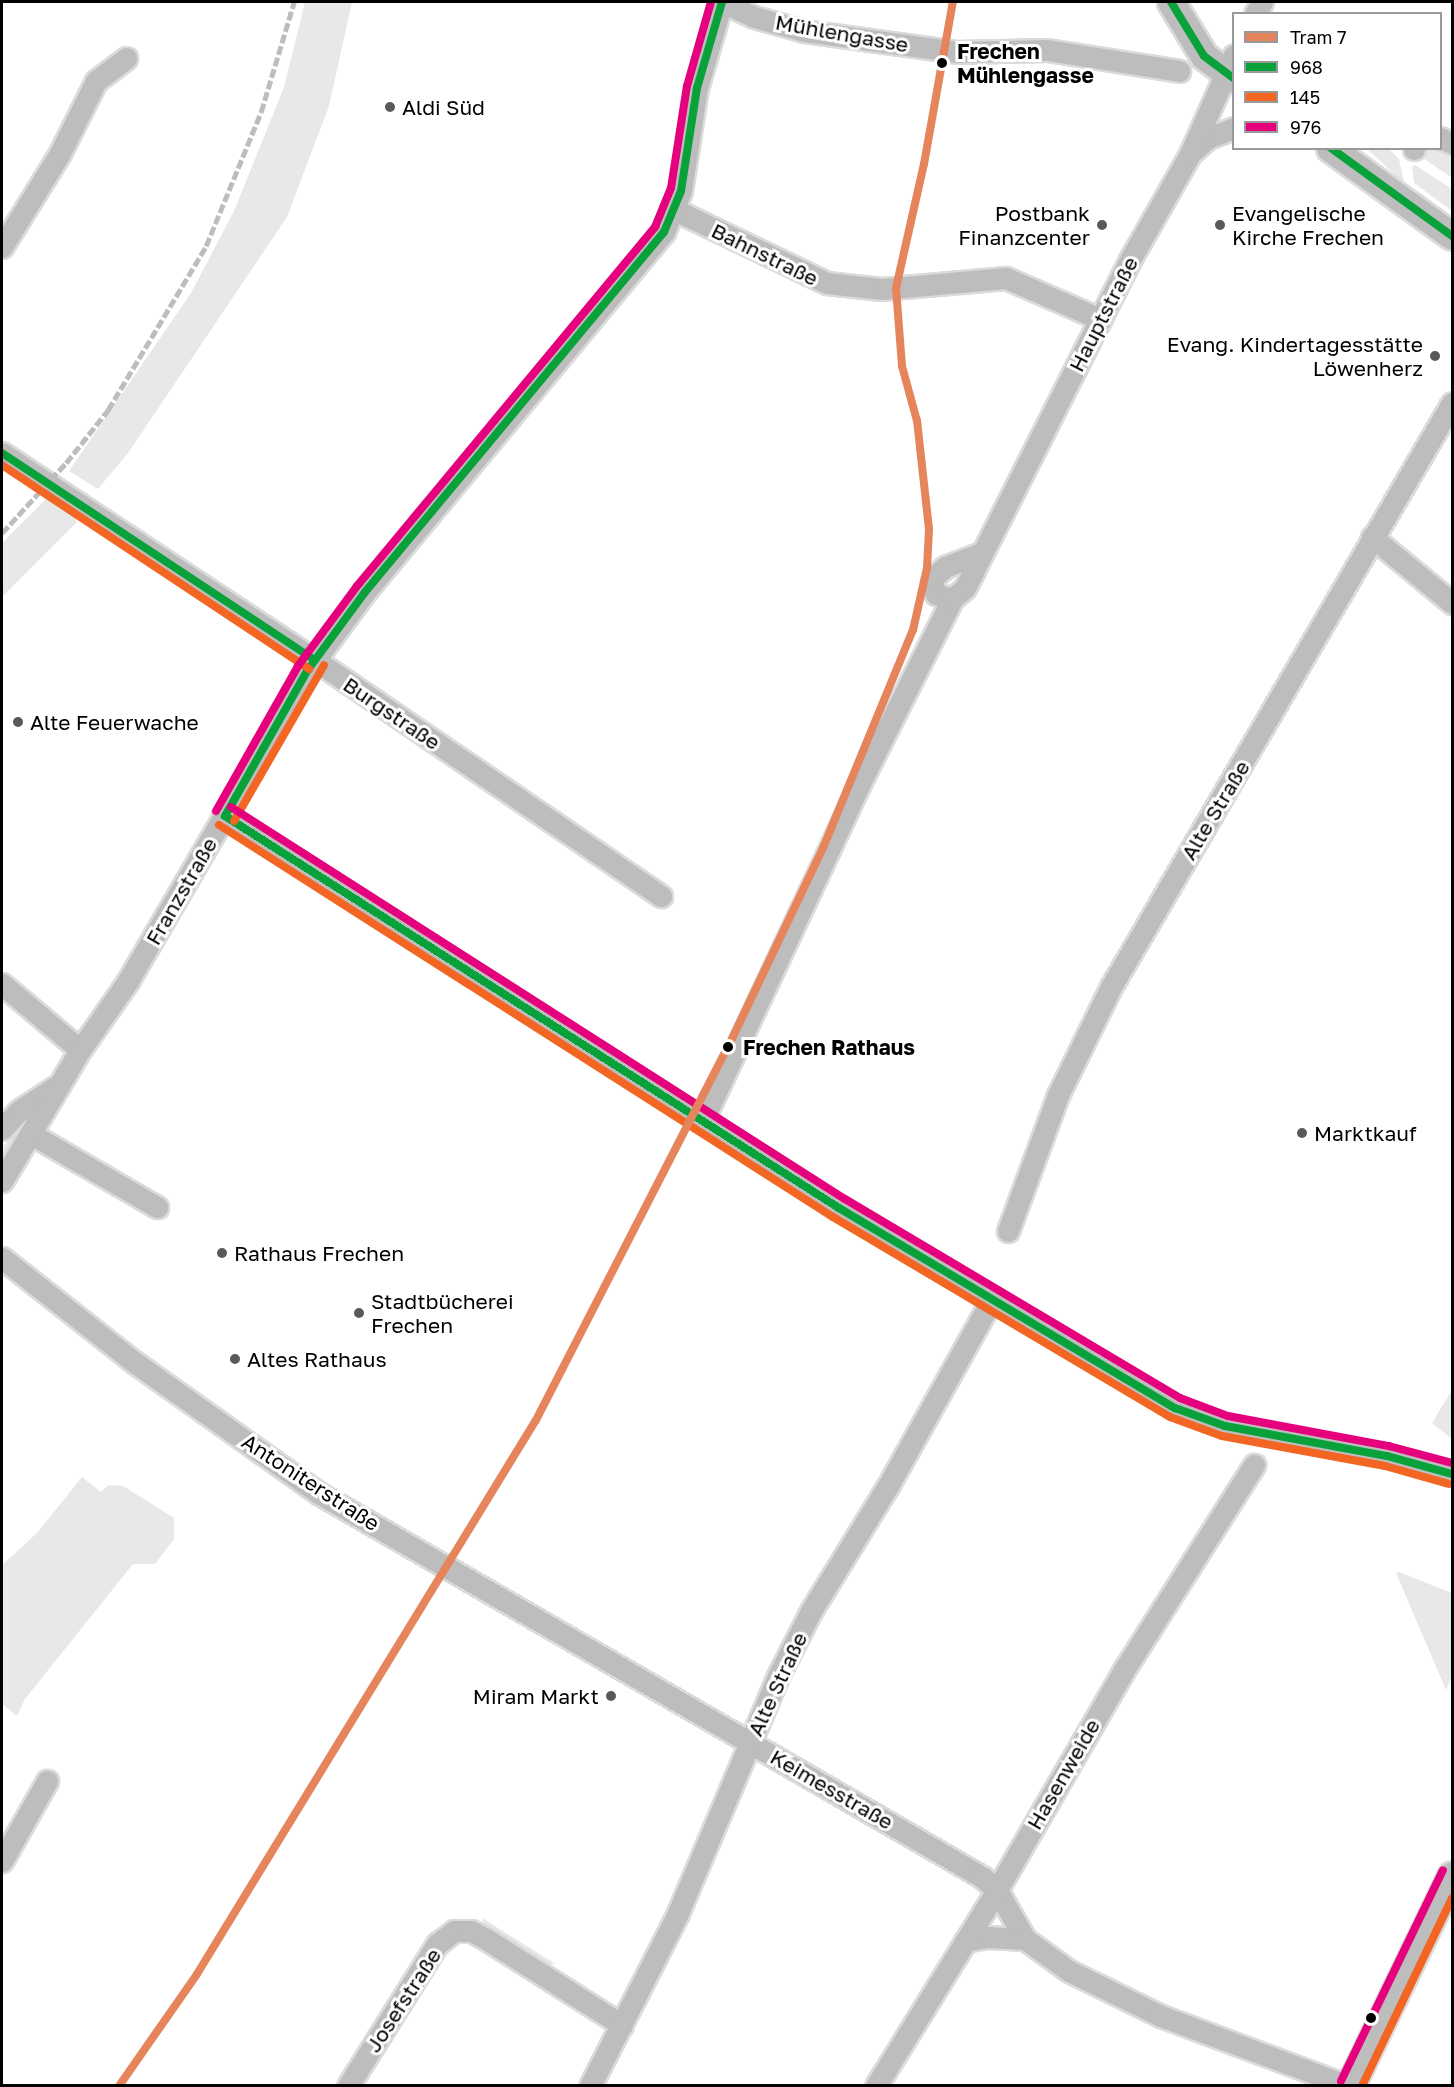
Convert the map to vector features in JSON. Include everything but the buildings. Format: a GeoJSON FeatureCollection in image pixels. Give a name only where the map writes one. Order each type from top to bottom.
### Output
{"type":"FeatureCollection","features":[{"type":"Feature","properties":{"kind":"main road"},"geometry":{"type":"LineString","coordinates":[[1171,2],[1204,56],[1231,69]]}},
{"type":"Feature","properties":{"kind":"main road"},"geometry":{"type":"LineString","coordinates":[[1333,150],[1452,236]]}},
{"type":"Feature","properties":{"kind":"main road"},"geometry":{"type":"LineString","coordinates":[[1349,2085],[1450,1882]]}},
{"type":"Feature","properties":{"kind":"street","name":"Mühlengasse"},"geometry":{"type":"LineString","coordinates":[[722,2],[754,16],[804,31],[957,52],[1047,50],[1179,71]]}},
{"type":"Feature","properties":{"kind":"street","name":"Franzstraße"},"geometry":{"type":"LineString","coordinates":[[2,1181],[80,1050],[128,981],[315,660],[364,592],[657,241],[675,210],[702,65],[722,2]]}},
{"type":"Feature","properties":{"kind":"street"},"geometry":{"type":"LineString","coordinates":[[2,247],[60,153],[96,81],[110,67],[126,58]]}},
{"type":"Feature","properties":{"kind":"street","name":"Hauptstraße"},"geometry":{"type":"LineString","coordinates":[[703,1120],[860,783],[952,599],[964,588],[1100,319],[1190,154],[1231,69]]}},
{"type":"Feature","properties":{"kind":"street"},"geometry":{"type":"LineString","coordinates":[[1190,154],[1208,138],[1232,128]]}},
{"type":"Feature","properties":{"kind":"street","name":"Bahnstraße"},"geometry":{"type":"LineString","coordinates":[[675,210],[827,284],[882,290],[1006,278],[1100,319]]}},
{"type":"Feature","properties":{"kind":"street","name":"Alte Straße"},"geometry":{"type":"LineString","coordinates":[[1008,1231],[1039,1143],[1086,1035],[1372,537],[1452,403]]}},
{"type":"Feature","properties":{"kind":"street","name":"Burgstraße"},"geometry":{"type":"LineString","coordinates":[[2,453],[315,660],[661,896]]}},
{"type":"Feature","properties":{"kind":"street"},"geometry":{"type":"LineString","coordinates":[[1372,537],[1452,603]]}},
{"type":"Feature","properties":{"kind":"street"},"geometry":{"type":"LineString","coordinates":[[952,599],[936,594],[932,583],[935,576],[945,567],[980,554]]}},
{"type":"Feature","properties":{"kind":"street"},"geometry":{"type":"LineString","coordinates":[[225,816],[839,1208],[1198,1419],[1387,1456],[1452,1474]]}},
{"type":"Feature","properties":{"kind":"street"},"geometry":{"type":"LineString","coordinates":[[2,984],[80,1050]]}},
{"type":"Feature","properties":{"kind":"street"},"geometry":{"type":"LineString","coordinates":[[2,1129],[20,1110],[58,1085]]}},
{"type":"Feature","properties":{"kind":"street"},"geometry":{"type":"LineString","coordinates":[[31,1134],[157,1207]]}},
{"type":"Feature","properties":{"kind":"street","name":"Antoniterstraße"},"geometry":{"type":"LineString","coordinates":[[2,1258],[166,1384],[320,1494],[460,1573]]}},
{"type":"Feature","properties":{"kind":"street","name":"Alte Straße"},"geometry":{"type":"LineString","coordinates":[[590,2085],[678,1913],[751,1741],[811,1611],[888,1486],[993,1297]]}},
{"type":"Feature","properties":{"kind":"street","name":"Hasenweide"},"geometry":{"type":"LineString","coordinates":[[876,2085],[997,1890],[1124,1670],[1254,1465]]}},
{"type":"Feature","properties":{"kind":"street","name":"Keimesstraße"},"geometry":{"type":"LineString","coordinates":[[460,1573],[982,1877],[997,1890],[1025,1939],[1069,1971],[1161,2016],[1349,2085]]}},
{"type":"Feature","properties":{"kind":"street"},"geometry":{"type":"LineString","coordinates":[[2,1861],[46,1781]]}},
{"type":"Feature","properties":{"kind":"street","name":"Josefstraße"},"geometry":{"type":"LineString","coordinates":[[348,2085],[437,1944],[454,1932],[471,1931],[486,1939],[622,2025]]}},
{"type":"Feature","properties":{"kind":"street"},"geometry":{"type":"LineString","coordinates":[[965,1941],[988,1936],[1025,1939]]}},
{"type":"Feature","properties":{"kind":"shaded area"},"geometry":{"type":"Polygon","coordinates":[[[305,2],[352,2],[329,106],[287,217],[128,453],[98,489],[69,471],[191,293],[234,211],[284,87],[305,2]]]}},
{"type":"Feature","properties":{"kind":"shaded area"},"geometry":{"type":"Polygon","coordinates":[[[1368,150],[1390,150],[1399,159],[1404,183],[1368,150]]]}},
{"type":"Feature","properties":{"kind":"shaded area"},"geometry":{"type":"Polygon","coordinates":[[[1426,150],[1442,150],[1452,157],[1452,178],[1420,156],[1426,150]]]}},
{"type":"Feature","properties":{"kind":"shaded area"},"geometry":{"type":"Polygon","coordinates":[[[1415,165],[1452,189],[1452,211],[1414,183],[1412,167],[1415,165]]]}},
{"type":"Feature","properties":{"kind":"shaded area"},"geometry":{"type":"Polygon","coordinates":[[[47,498],[76,518],[76,523],[2,597],[2,543],[47,498]]]}},
{"type":"Feature","properties":{"kind":"shaded area"},"geometry":{"type":"Polygon","coordinates":[[[30,1113],[2,1168],[2,1148],[30,1113]]]}},
{"type":"Feature","properties":{"kind":"shaded area"},"geometry":{"type":"Polygon","coordinates":[[[1452,1390],[1452,1439],[1432,1423],[1452,1390]]]}},
{"type":"Feature","properties":{"kind":"shaded area"},"geometry":{"type":"Polygon","coordinates":[[[82,1477],[101,1492],[109,1485],[123,1486],[174,1518],[174,1539],[155,1564],[133,1564],[25,1699],[17,1716],[2,1704],[2,1565],[37,1533],[82,1477]]]}},
{"type":"Feature","properties":{"kind":"shaded area"},"geometry":{"type":"Polygon","coordinates":[[[1399,1572],[1452,1593],[1452,1676],[1446,1690],[1396,1573],[1399,1572]]]}},
{"type":"Feature","properties":{"kind":"shaded area"},"geometry":{"type":"Polygon","coordinates":[[[482,1918],[556,1964],[534,1966],[485,1934],[482,1918]]]}},
{"type":"Feature","properties":{"kind":"railway"},"geometry":{"type":"LineString","coordinates":[[2,533],[66,463],[108,410],[206,246],[261,112],[294,2]]}},
{"type":"Feature","properties":{"kind":"tram line","name":"7"},"geometry":{"type":"LineString","coordinates":[[119,2086],[197,1974],[536,1420],[728,1047],[823,848],[913,630],[927,568],[929,529],[917,421],[902,366],[896,288],[924,164],[953,2]]}},
{"type":"Feature","properties":{"kind":"transit line","name":"976"},"geometry":{"type":"LineString","coordinates":[[216,811],[298,666],[357,586],[655,227],[671,188],[687,86],[711,2]]}},
{"type":"Feature","properties":{"kind":"transit line","name":"968"},"geometry":{"type":"LineString","coordinates":[[225,816],[307,671],[365,592],[664,232],[681,191],[697,88],[722,2]]}},
{"type":"Feature","properties":{"kind":"transit line","name":"968"},"geometry":{"type":"LineString","coordinates":[[1171,2],[1204,56],[1232,77]]}},
{"type":"Feature","properties":{"kind":"transit line","name":"968"},"geometry":{"type":"LineString","coordinates":[[1334,150],[1452,236]]}},
{"type":"Feature","properties":{"kind":"transit line","name":"968"},"geometry":{"type":"LineString","coordinates":[[2,453],[315,660]]}},
{"type":"Feature","properties":{"kind":"transit line","name":"145"},"geometry":{"type":"LineString","coordinates":[[2,465],[309,669]]}},
{"type":"Feature","properties":{"kind":"transit line","name":"145"},"geometry":{"type":"LineString","coordinates":[[234,821],[324,665]]}},
{"type":"Feature","properties":{"kind":"transit line","name":"976"},"geometry":{"type":"LineString","coordinates":[[231,807],[845,1199],[1180,1398],[1228,1416],[1389,1446],[1452,1463]]}},
{"type":"Feature","properties":{"kind":"transit line","name":"968"},"geometry":{"type":"LineString","coordinates":[[225,816],[839,1208],[1175,1408],[1225,1426],[1387,1456],[1452,1474]]}},
{"type":"Feature","properties":{"kind":"transit line","name":"145"},"geometry":{"type":"LineString","coordinates":[[219,825],[833,1217],[1170,1417],[1222,1436],[1385,1466],[1449,1484]]}},
{"type":"Feature","properties":{"kind":"transit line","name":"976"},"geometry":{"type":"LineString","coordinates":[[1341,2081],[1443,1870]]}},
{"type":"Feature","properties":{"kind":"transit line","name":"145"},"geometry":{"type":"LineString","coordinates":[[1362,2086],[1452,1898]]}},
{"type":"Feature","properties":{"kind":"place","name":"Frechen Mühlengasse"},"geometry":{"type":"Point","coordinates":[942,63]}},
{"type":"Feature","properties":{"kind":"place","name":"Aldi Süd"},"geometry":{"type":"Point","coordinates":[390,107]}},
{"type":"Feature","properties":{"kind":"place","name":"Postbank Finanzcenter"},"geometry":{"type":"Point","coordinates":[1102,225]}},
{"type":"Feature","properties":{"kind":"place","name":"Evangelische Kirche Frechen"},"geometry":{"type":"Point","coordinates":[1220,225]}},
{"type":"Feature","properties":{"kind":"place","name":"Evang. Kindertagesstätte Löwenherz"},"geometry":{"type":"Point","coordinates":[1435,356]}},
{"type":"Feature","properties":{"kind":"place","name":"Alte Feuerwache"},"geometry":{"type":"Point","coordinates":[18,722]}},
{"type":"Feature","properties":{"kind":"place","name":"Frechen Rathaus"},"geometry":{"type":"Point","coordinates":[728,1047]}},
{"type":"Feature","properties":{"kind":"place","name":"Marktkauf"},"geometry":{"type":"Point","coordinates":[1302,1133]}},
{"type":"Feature","properties":{"kind":"place","name":"Rathaus Frechen"},"geometry":{"type":"Point","coordinates":[222,1253]}},
{"type":"Feature","properties":{"kind":"place","name":"Stadtbücherei Frechen"},"geometry":{"type":"Point","coordinates":[359,1313]}},
{"type":"Feature","properties":{"kind":"place","name":"Altes Rathaus"},"geometry":{"type":"Point","coordinates":[235,1359]}},
{"type":"Feature","properties":{"kind":"place","name":"Miram Markt"},"geometry":{"type":"Point","coordinates":[611,1696]}}]}
